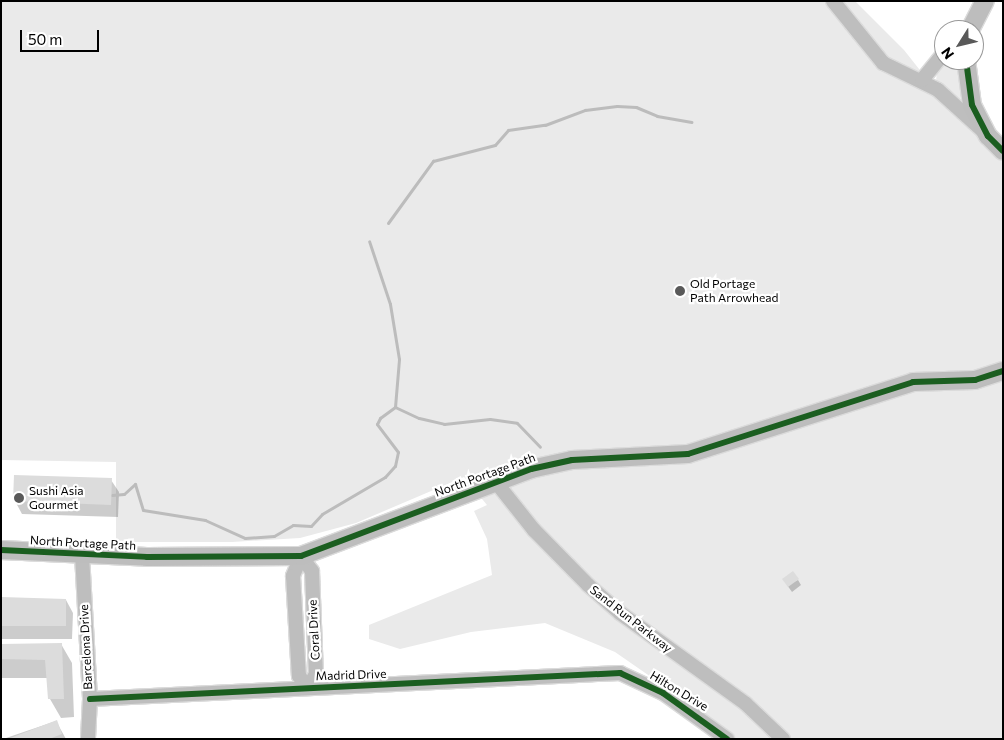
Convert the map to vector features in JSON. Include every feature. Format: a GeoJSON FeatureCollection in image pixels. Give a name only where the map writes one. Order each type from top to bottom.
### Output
{"type":"FeatureCollection","features":[{"type":"Feature","properties":{"kind":"main road"},"geometry":{"type":"LineString","coordinates":[[975,20],[984,3]]}},
{"type":"Feature","properties":{"kind":"main road"},"geometry":{"type":"LineString","coordinates":[[967,70],[972,105],[988,136],[1003,151]]}},
{"type":"Feature","properties":{"kind":"main road","name":"North Portage Path"},"geometry":{"type":"LineString","coordinates":[[1,550],[82,554],[302,556],[495,481],[572,460],[688,454],[913,382],[975,380],[1003,372]]}},
{"type":"Feature","properties":{"kind":"street"},"geometry":{"type":"LineString","coordinates":[[833,1],[883,63],[922,80],[988,136]]}},
{"type":"Feature","properties":{"kind":"street"},"geometry":{"type":"LineString","coordinates":[[970,20],[984,3]]}},
{"type":"Feature","properties":{"kind":"street"},"geometry":{"type":"LineString","coordinates":[[922,80],[934,65]]}},
{"type":"Feature","properties":{"kind":"street","name":"Sand Run Parkway"},"geometry":{"type":"LineString","coordinates":[[495,481],[534,530],[588,586],[626,618],[746,704],[783,739]]}},
{"type":"Feature","properties":{"kind":"street","name":"Barcelona Drive"},"geometry":{"type":"LineString","coordinates":[[82,554],[90,699],[88,739]]}},
{"type":"Feature","properties":{"kind":"street","name":"Coral Drive"},"geometry":{"type":"LineString","coordinates":[[302,556],[312,571],[316,674],[308,688]]}},
{"type":"Feature","properties":{"kind":"street","name":"Madrid Drive"},"geometry":{"type":"LineString","coordinates":[[90,699],[613,673]]}},
{"type":"Feature","properties":{"kind":"street","name":"Hilton Drive"},"geometry":{"type":"LineString","coordinates":[[613,673],[630,676],[663,693],[727,739]]}},
{"type":"Feature","properties":{"kind":"shaded area"},"geometry":{"type":"Polygon","coordinates":[[[1,1],[855,1],[904,50],[938,93],[1003,151],[1003,739],[733,739],[690,704],[615,652],[545,623],[471,632],[400,649],[369,639],[369,625],[492,575],[487,539],[474,511],[487,505],[464,477],[356,523],[300,538],[232,542],[116,542],[116,462],[1,460],[1,1]]]}},
{"type":"Feature","properties":{"kind":"shaded area"},"geometry":{"type":"Polygon","coordinates":[[[937,70],[959,70],[961,102],[936,82],[937,70]]]}},
{"type":"Feature","properties":{"kind":"building"},"geometry":{"type":"Polygon","coordinates":[[[14,475],[112,478],[111,505],[13,501],[14,475]]]}},
{"type":"Feature","properties":{"kind":"building"},"geometry":{"type":"Polygon","coordinates":[[[793,571],[799,579],[788,587],[782,579],[793,571]]]}},
{"type":"Feature","properties":{"kind":"building"},"geometry":{"type":"Polygon","coordinates":[[[1,597],[66,599],[66,626],[1,626],[1,597]]]}},
{"type":"Feature","properties":{"kind":"building"},"geometry":{"type":"Polygon","coordinates":[[[62,643],[64,699],[48,699],[45,660],[1,659],[1,644],[62,643]]]}},
{"type":"Feature","properties":{"kind":"building"},"geometry":{"type":"Polygon","coordinates":[[[57,720],[62,734],[49,739],[8,739],[57,720]]]}},
{"type":"Feature","properties":{"kind":"waterway"},"geometry":{"type":"LineString","coordinates":[[388,223],[433,161],[495,145],[508,130],[545,125],[585,110],[617,106],[636,107],[657,116],[691,122]]}},
{"type":"Feature","properties":{"kind":"waterway"},"geometry":{"type":"LineString","coordinates":[[112,495],[124,494],[135,484],[143,510],[205,520],[245,538],[274,536],[293,525],[311,526],[322,514],[385,477],[395,466],[398,452],[377,424],[380,418],[395,407],[399,359],[390,304],[369,241]]}},
{"type":"Feature","properties":{"kind":"waterway"},"geometry":{"type":"LineString","coordinates":[[395,407],[419,418],[444,424],[490,419],[517,423],[540,447]]}},
{"type":"Feature","properties":{"kind":"cycle path"},"geometry":{"type":"LineString","coordinates":[[967,70],[972,105],[988,136],[1003,151]]}},
{"type":"Feature","properties":{"kind":"cycle path"},"geometry":{"type":"LineString","coordinates":[[1,550],[147,557],[301,556],[531,469],[572,460],[688,454],[913,382],[975,380],[1003,371]]}},
{"type":"Feature","properties":{"kind":"cycle path"},"geometry":{"type":"LineString","coordinates":[[90,699],[620,673],[663,693],[727,739]]}},
{"type":"Feature","properties":{"kind":"place","name":"Old Portage Path Arrowhead"},"geometry":{"type":"Point","coordinates":[680,291]}},
{"type":"Feature","properties":{"kind":"place","name":"Sushi Asia Gourmet"},"geometry":{"type":"Point","coordinates":[19,498]}}]}
